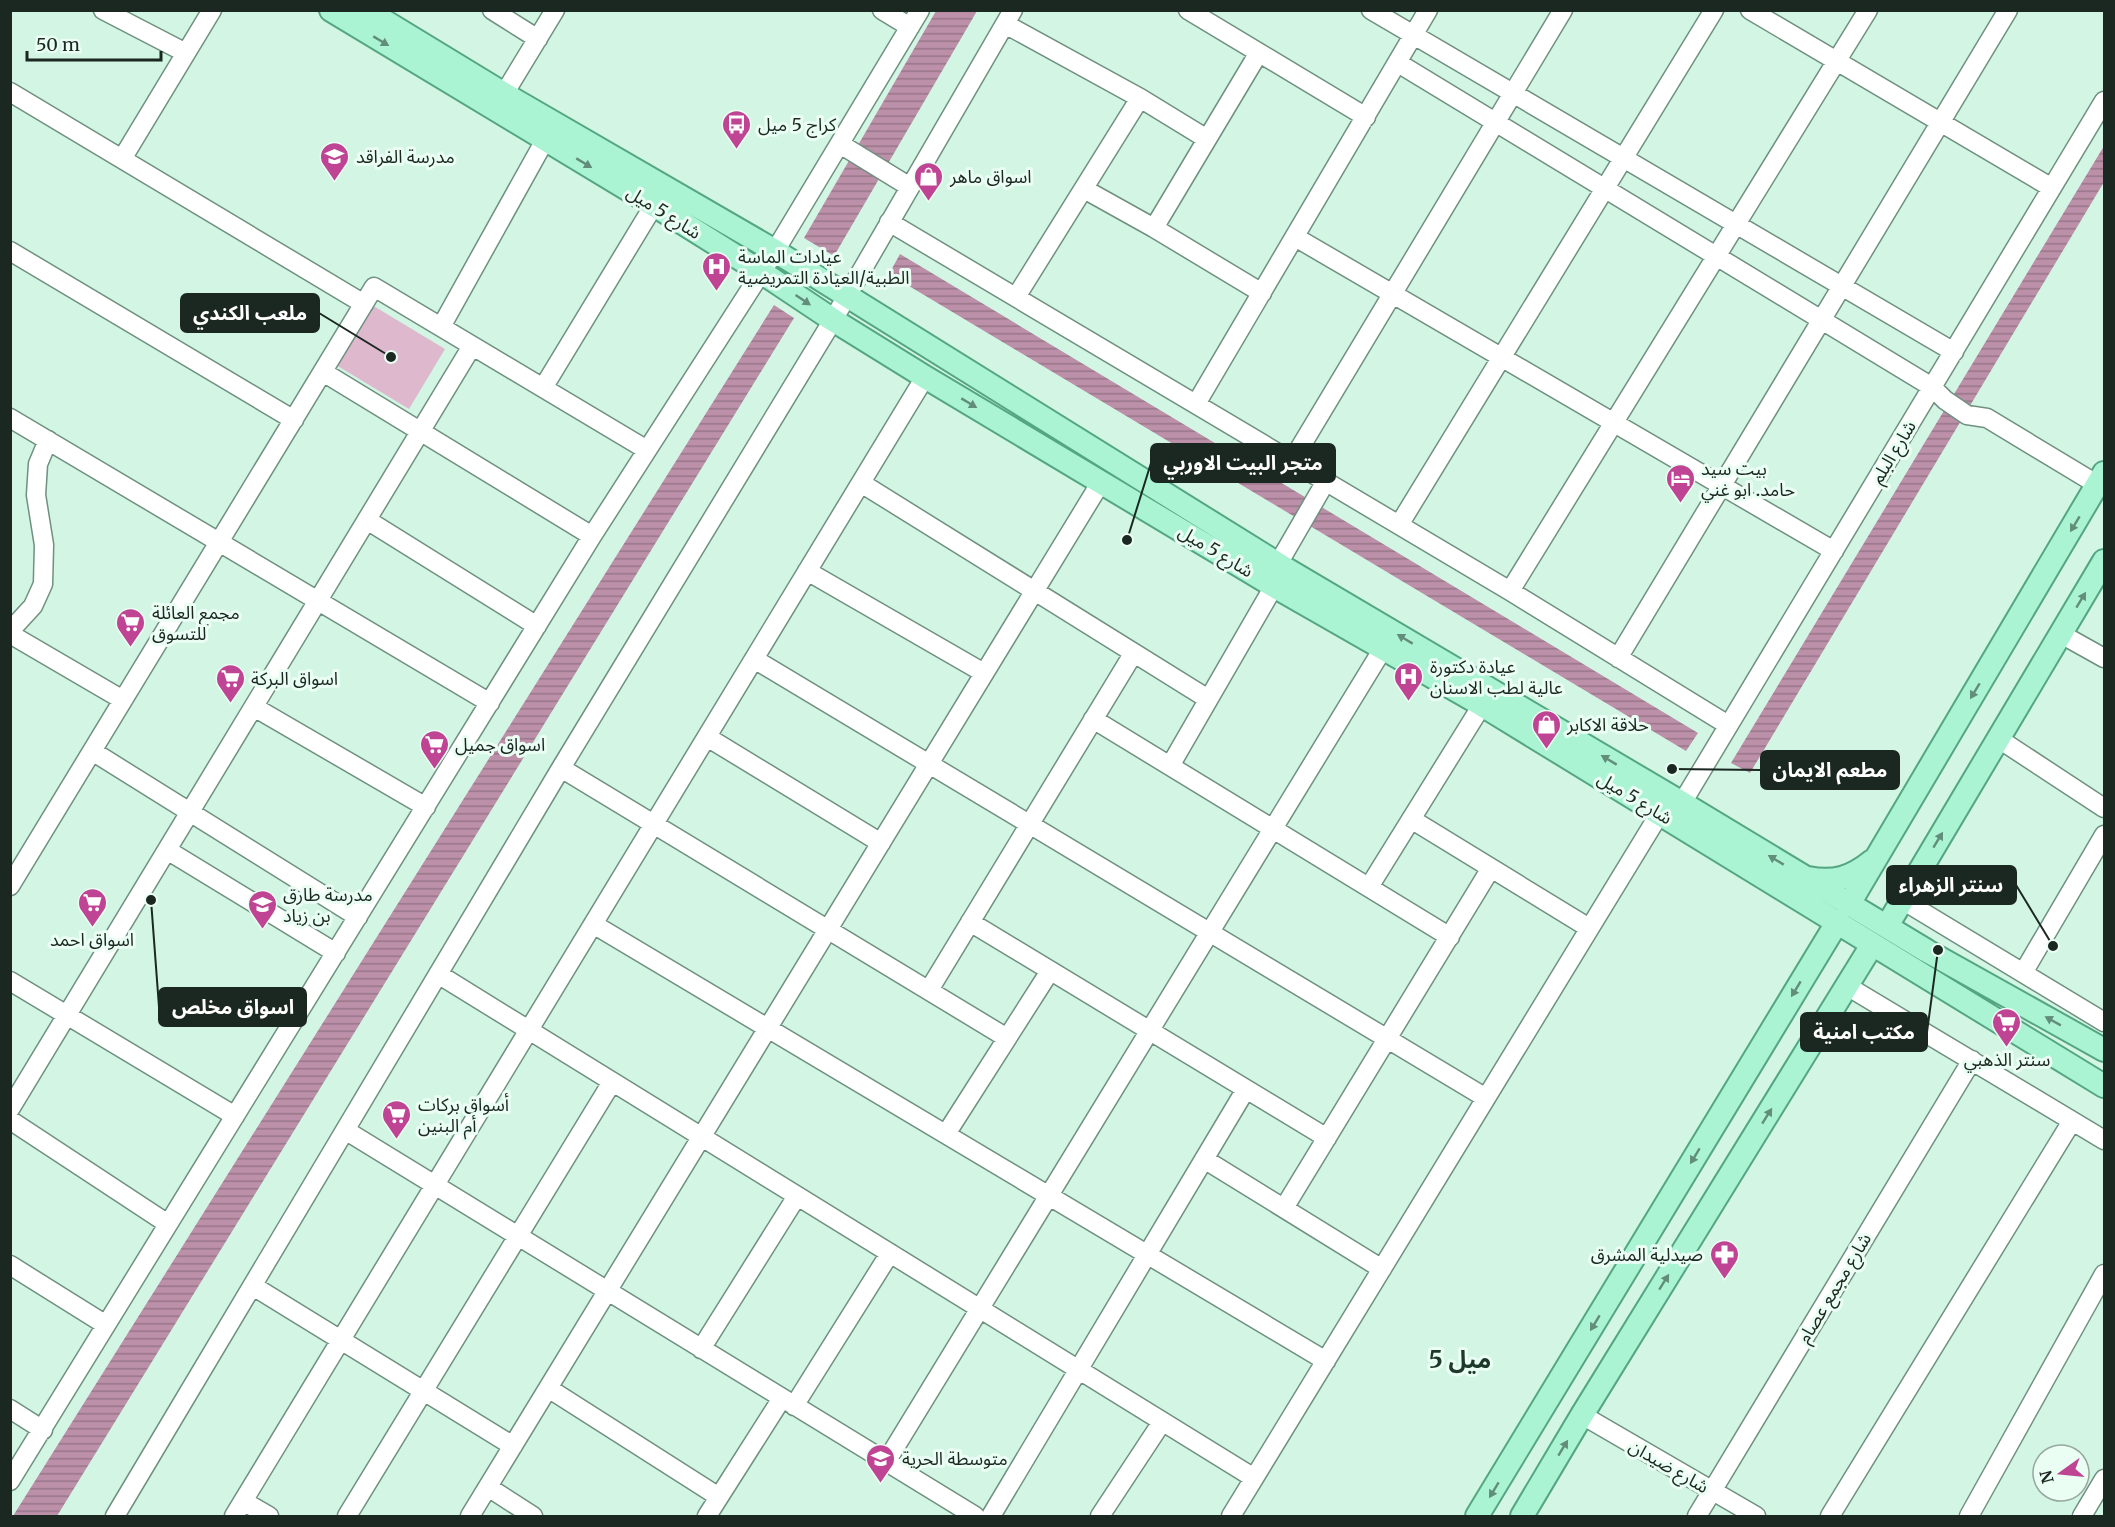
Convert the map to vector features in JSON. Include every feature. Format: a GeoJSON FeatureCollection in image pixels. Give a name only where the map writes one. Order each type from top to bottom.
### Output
{"type":"FeatureCollection","features":[{"type":"Feature","properties":{"kind":"main road","name":"شارع 5 ميل"},"geometry":{"type":"LineString","coordinates":[[331,10],[654,205],[926,377],[1275,586],[1482,705],[1660,813],[1797,885],[1843,913],[1887,926],[1927,951],[2104,1050]]}},
{"type":"Feature","properties":{"kind":"main road","name":"شارع 5 ميل"},"geometry":{"type":"LineString","coordinates":[[366,10],[504,94],[775,250],[1278,564],[1682,803],[1797,885]]}},
{"type":"Feature","properties":{"kind":"main road"},"geometry":{"type":"LineString","coordinates":[[1478,1516],[1877,857],[2101,479]]}},
{"type":"Feature","properties":{"kind":"main road"},"geometry":{"type":"LineString","coordinates":[[1887,926],[1910,894],[2104,561]]}},
{"type":"Feature","properties":{"kind":"main road"},"geometry":{"type":"LineString","coordinates":[[1815,959],[1819,943],[1817,930],[1797,885],[1838,880],[1855,874],[1877,857]]}},
{"type":"Feature","properties":{"kind":"main road"},"geometry":{"type":"LineString","coordinates":[[1910,894],[1911,924],[1916,938],[1927,951]]}},
{"type":"Feature","properties":{"kind":"main road","name":"شارع 5 ميل"},"geometry":{"type":"LineString","coordinates":[[1843,913],[1872,945],[2104,1086]]}},
{"type":"Feature","properties":{"kind":"main road"},"geometry":{"type":"LineString","coordinates":[[1522,1516],[1872,945]]}},
{"type":"Feature","properties":{"kind":"main road"},"geometry":{"type":"LineString","coordinates":[[1849,984],[1862,970],[1872,965],[1893,964],[1912,969]]}},
{"type":"Feature","properties":{"kind":"street"},"geometry":{"type":"LineString","coordinates":[[103,10],[186,53]]}},
{"type":"Feature","properties":{"kind":"street"},"geometry":{"type":"LineString","coordinates":[[122,159],[212,10]]}},
{"type":"Feature","properties":{"kind":"street"},"geometry":{"type":"LineString","coordinates":[[492,10],[538,39]]}},
{"type":"Feature","properties":{"kind":"street"},"geometry":{"type":"LineString","coordinates":[[504,94],[555,10]]}},
{"type":"Feature","properties":{"kind":"street"},"geometry":{"type":"LineString","coordinates":[[882,10],[910,27]]}},
{"type":"Feature","properties":{"kind":"street"},"geometry":{"type":"LineString","coordinates":[[10,1481],[592,537],[775,250],[920,10]]}},
{"type":"Feature","properties":{"kind":"street"},"geometry":{"type":"LineString","coordinates":[[1371,10],[1954,352]]}},
{"type":"Feature","properties":{"kind":"street"},"geometry":{"type":"LineString","coordinates":[[1196,404],[1428,10]]}},
{"type":"Feature","properties":{"kind":"street"},"geometry":{"type":"LineString","coordinates":[[1292,461],[1563,10]]}},
{"type":"Feature","properties":{"kind":"street"},"geometry":{"type":"LineString","coordinates":[[1399,525],[1714,10]]}},
{"type":"Feature","properties":{"kind":"street"},"geometry":{"type":"LineString","coordinates":[[1750,10],[2052,188]]}},
{"type":"Feature","properties":{"kind":"street"},"geometry":{"type":"LineString","coordinates":[[1510,591],[1868,10]]}},
{"type":"Feature","properties":{"kind":"street"},"geometry":{"type":"LineString","coordinates":[[1618,658],[2008,10]]}},
{"type":"Feature","properties":{"kind":"street"},"geometry":{"type":"LineString","coordinates":[[1198,13],[1258,54],[1366,117]]}},
{"type":"Feature","properties":{"kind":"street"},"geometry":{"type":"LineString","coordinates":[[115,1516],[561,768],[833,320],[1009,17],[1207,139]]}},
{"type":"Feature","properties":{"kind":"street"},"geometry":{"type":"LineString","coordinates":[[1154,228],[1258,54]]}},
{"type":"Feature","properties":{"kind":"street"},"geometry":{"type":"LineString","coordinates":[[1398,63],[1821,320],[1939,394],[1967,415],[1987,418],[2101,479]]}},
{"type":"Feature","properties":{"kind":"street"},"geometry":{"type":"LineString","coordinates":[[10,92],[364,304]]}},
{"type":"Feature","properties":{"kind":"street"},"geometry":{"type":"LineString","coordinates":[[1016,297],[1140,98]]}},
{"type":"Feature","properties":{"kind":"street","name":"شارع البلم"},"geometry":{"type":"LineString","coordinates":[[1682,803],[1834,551],[1939,394],[1954,352],[2104,101]]}},
{"type":"Feature","properties":{"kind":"street"},"geometry":{"type":"LineString","coordinates":[[441,327],[545,140]]}},
{"type":"Feature","properties":{"kind":"street"},"geometry":{"type":"LineString","coordinates":[[840,144],[910,187]]}},
{"type":"Feature","properties":{"kind":"street"},"geometry":{"type":"LineString","coordinates":[[1084,189],[1262,293]]}},
{"type":"Feature","properties":{"kind":"street"},"geometry":{"type":"LineString","coordinates":[[543,388],[654,205]]}},
{"type":"Feature","properties":{"kind":"street"},"geometry":{"type":"LineString","coordinates":[[889,222],[1510,591],[1728,725]]}},
{"type":"Feature","properties":{"kind":"street"},"geometry":{"type":"LineString","coordinates":[[1295,237],[1834,551]]}},
{"type":"Feature","properties":{"kind":"street"},"geometry":{"type":"LineString","coordinates":[[10,251],[294,420]]}},
{"type":"Feature","properties":{"kind":"street"},"geometry":{"type":"LineString","coordinates":[[10,886],[374,287],[647,450]]}},
{"type":"Feature","properties":{"kind":"street"},"geometry":{"type":"LineString","coordinates":[[10,1109],[472,346]]}},
{"type":"Feature","properties":{"kind":"street"},"geometry":{"type":"LineString","coordinates":[[323,372],[592,537]]}},
{"type":"Feature","properties":{"kind":"street"},"geometry":{"type":"LineString","coordinates":[[269,1516],[238,1509],[926,377]]}},
{"type":"Feature","properties":{"kind":"street"},"geometry":{"type":"LineString","coordinates":[[10,418],[490,703]]}},
{"type":"Feature","properties":{"kind":"street"},"geometry":{"type":"LineString","coordinates":[[48,440],[38,464],[36,495],[44,545],[43,584],[33,606],[10,633],[123,700]]}},
{"type":"Feature","properties":{"kind":"street"},"geometry":{"type":"LineString","coordinates":[[1278,564],[1326,481]]}},
{"type":"Feature","properties":{"kind":"street"},"geometry":{"type":"LineString","coordinates":[[470,1516],[1101,482]]}},
{"type":"Feature","properties":{"kind":"street"},"geometry":{"type":"LineString","coordinates":[[861,483],[1208,699]]}},
{"type":"Feature","properties":{"kind":"street"},"geometry":{"type":"LineString","coordinates":[[367,519],[537,626]]}},
{"type":"Feature","properties":{"kind":"street"},"geometry":{"type":"LineString","coordinates":[[807,571],[984,673]]}},
{"type":"Feature","properties":{"kind":"street"},"geometry":{"type":"LineString","coordinates":[[1170,766],[1275,586]]}},
{"type":"Feature","properties":{"kind":"street"},"geometry":{"type":"LineString","coordinates":[[2061,634],[2104,658]]}},
{"type":"Feature","properties":{"kind":"street"},"geometry":{"type":"LineString","coordinates":[[886,1462],[1384,647]]}},
{"type":"Feature","properties":{"kind":"street"},"geometry":{"type":"LineString","coordinates":[[928,990],[1133,654]]}},
{"type":"Feature","properties":{"kind":"street"},"geometry":{"type":"LineString","coordinates":[[754,659],[1486,1098]]}},
{"type":"Feature","properties":{"kind":"street"},"geometry":{"type":"LineString","coordinates":[[1369,887],[1482,705]]}},
{"type":"Feature","properties":{"kind":"street"},"geometry":{"type":"LineString","coordinates":[[254,707],[426,807]]}},
{"type":"Feature","properties":{"kind":"street"},"geometry":{"type":"LineString","coordinates":[[1093,719],[1449,937]]}},
{"type":"Feature","properties":{"kind":"street"},"geometry":{"type":"LineString","coordinates":[[707,737],[880,843]]}},
{"type":"Feature","properties":{"kind":"street"},"geometry":{"type":"LineString","coordinates":[[1999,739],[2104,808]]}},
{"type":"Feature","properties":{"kind":"street"},"geometry":{"type":"LineString","coordinates":[[92,751],[358,916]]}},
{"type":"Feature","properties":{"kind":"street"},"geometry":{"type":"LineString","coordinates":[[561,768],[1007,1038]]}},
{"type":"Feature","properties":{"kind":"street"},"geometry":{"type":"LineString","coordinates":[[1231,1516],[1660,813]]}},
{"type":"Feature","properties":{"kind":"street"},"geometry":{"type":"LineString","coordinates":[[1411,819],[1589,928]]}},
{"type":"Feature","properties":{"kind":"street"},"geometry":{"type":"LineString","coordinates":[[2024,973],[2104,835]]}},
{"type":"Feature","properties":{"kind":"street"},"geometry":{"type":"LineString","coordinates":[[167,850],[336,953]]}},
{"type":"Feature","properties":{"kind":"street"},"geometry":{"type":"LineString","coordinates":[[1284,1208],[1491,868]]}},
{"type":"Feature","properties":{"kind":"street"},"geometry":{"type":"LineString","coordinates":[[1910,894],[2024,973],[2104,1022]]}},
{"type":"Feature","properties":{"kind":"street"},"geometry":{"type":"LineString","coordinates":[[970,922],[1327,1138]]}},
{"type":"Feature","properties":{"kind":"street"},"geometry":{"type":"LineString","coordinates":[[593,924],[1326,1361]]}},
{"type":"Feature","properties":{"kind":"street"},"geometry":{"type":"LineString","coordinates":[[946,1134],[1050,971]]}},
{"type":"Feature","properties":{"kind":"street"},"geometry":{"type":"LineString","coordinates":[[438,974],[1254,1478]]}},
{"type":"Feature","properties":{"kind":"street"},"geometry":{"type":"LineString","coordinates":[[10,981],[235,1116]]}},
{"type":"Feature","properties":{"kind":"street"},"geometry":{"type":"LineString","coordinates":[[1849,984],[2104,1140]]}},
{"type":"Feature","properties":{"kind":"street","name":"شارع مجمع عصام"},"geometry":{"type":"LineString","coordinates":[[1697,1516],[1972,1060]]}},
{"type":"Feature","properties":{"kind":"street"},"geometry":{"type":"LineString","coordinates":[[347,1516],[612,1082]]}},
{"type":"Feature","properties":{"kind":"street"},"geometry":{"type":"LineString","coordinates":[[991,1516],[1246,1089]]}},
{"type":"Feature","properties":{"kind":"street"},"geometry":{"type":"LineString","coordinates":[[10,1120],[168,1224]]}},
{"type":"Feature","properties":{"kind":"street"},"geometry":{"type":"LineString","coordinates":[[1830,1516],[2072,1121]]}},
{"type":"Feature","properties":{"kind":"street"},"geometry":{"type":"LineString","coordinates":[[345,1130],[975,1516]]}},
{"type":"Feature","properties":{"kind":"street"},"geometry":{"type":"LineString","coordinates":[[1204,1159],[1382,1269]]}},
{"type":"Feature","properties":{"kind":"street"},"geometry":{"type":"LineString","coordinates":[[701,1349],[797,1196]]}},
{"type":"Feature","properties":{"kind":"street"},"geometry":{"type":"LineString","coordinates":[[707,1516],[890,1253]]}},
{"type":"Feature","properties":{"kind":"street"},"geometry":{"type":"LineString","coordinates":[[10,1264],[106,1324]]}},
{"type":"Feature","properties":{"kind":"street"},"geometry":{"type":"LineString","coordinates":[[1969,1516],[2104,1274]]}},
{"type":"Feature","properties":{"kind":"street"},"geometry":{"type":"LineString","coordinates":[[253,1286],[513,1446]]}},
{"type":"Feature","properties":{"kind":"street"},"geometry":{"type":"LineString","coordinates":[[548,1388],[719,1497]]}},
{"type":"Feature","properties":{"kind":"street"},"geometry":{"type":"LineString","coordinates":[[10,1410],[43,1430]]}},
{"type":"Feature","properties":{"kind":"street","name":"شارع ضيدان"},"geometry":{"type":"LineString","coordinates":[[1582,1415],[1756,1516]]}},
{"type":"Feature","properties":{"kind":"street"},"geometry":{"type":"LineString","coordinates":[[1100,1516],[1162,1422]]}},
{"type":"Feature","properties":{"kind":"street"},"geometry":{"type":"LineString","coordinates":[[2082,1516],[2104,1479]]}},
{"type":"Feature","properties":{"kind":"street"},"geometry":{"type":"LineString","coordinates":[[488,1488],[533,1516]]}},
{"type":"Feature","properties":{"kind":"shaded area"},"geometry":{"type":"Polygon","coordinates":[[[936,11],[977,11],[834,256],[804,238],[936,11]]]}},
{"type":"Feature","properties":{"kind":"shaded area"},"geometry":{"type":"Polygon","coordinates":[[[2104,146],[2104,182],[1750,773],[1731,763],[2104,146]]]}},
{"type":"Feature","properties":{"kind":"shaded area"},"geometry":{"type":"Polygon","coordinates":[[[900,254],[1698,733],[1686,751],[889,274],[900,254]]]}},
{"type":"Feature","properties":{"kind":"shaded area"},"geometry":{"type":"Polygon","coordinates":[[[372,305],[445,349],[409,409],[336,365],[372,305]]]}},
{"type":"Feature","properties":{"kind":"shaded area"},"geometry":{"type":"Polygon","coordinates":[[[774,305],[794,318],[57,1516],[13,1516],[774,305]]]}},
{"type":"Feature","properties":{"kind":"place","name":"كراج 5 ميل"},"geometry":{"type":"Point","coordinates":[737,150]}},
{"type":"Feature","properties":{"kind":"place","name":"مدرسة الفراقد"},"geometry":{"type":"Point","coordinates":[335,182]}},
{"type":"Feature","properties":{"kind":"place","name":"اسواق ماهر"},"geometry":{"type":"Point","coordinates":[929,202]}},
{"type":"Feature","properties":{"kind":"place","name":"عيادات الماسة الطبية/العيادة التمريضية"},"geometry":{"type":"Point","coordinates":[717,292]}},
{"type":"Feature","properties":{"kind":"place","name":"ملعب الكندي"},"geometry":{"type":"Point","coordinates":[391,357]}},
{"type":"Feature","properties":{"kind":"place","name":"بيت سيد حامد. ابو غني"},"geometry":{"type":"Point","coordinates":[1680,504]}},
{"type":"Feature","properties":{"kind":"place","name":"متجر البيت الاوربي"},"geometry":{"type":"Point","coordinates":[1127,540]}},
{"type":"Feature","properties":{"kind":"place","name":"مجمع العائلة للتسوق"},"geometry":{"type":"Point","coordinates":[131,648]}},
{"type":"Feature","properties":{"kind":"place","name":"عيادة دكتورة عالية لطب الاسنان"},"geometry":{"type":"Point","coordinates":[1409,702]}},
{"type":"Feature","properties":{"kind":"place","name":"اسواق البركة"},"geometry":{"type":"Point","coordinates":[230,704]}},
{"type":"Feature","properties":{"kind":"place","name":"حلاقة الاكابر"},"geometry":{"type":"Point","coordinates":[1546,750]}},
{"type":"Feature","properties":{"kind":"place","name":"مطعم الايمان"},"geometry":{"type":"Point","coordinates":[1672,769]}},
{"type":"Feature","properties":{"kind":"place","name":"اسواق جميل"},"geometry":{"type":"Point","coordinates":[434,770]}},
{"type":"Feature","properties":{"kind":"place","name":"اسواق مخلص"},"geometry":{"type":"Point","coordinates":[151,900]}},
{"type":"Feature","properties":{"kind":"place","name":"اسواق احمد"},"geometry":{"type":"Point","coordinates":[92,928]}},
{"type":"Feature","properties":{"kind":"place","name":"مدرسة طارق بن زياد"},"geometry":{"type":"Point","coordinates":[262,930]}},
{"type":"Feature","properties":{"kind":"place","name":"سنتر الزهراء"},"geometry":{"type":"Point","coordinates":[2053,946]}},
{"type":"Feature","properties":{"kind":"place","name":"مكتب امنية"},"geometry":{"type":"Point","coordinates":[1938,950]}},
{"type":"Feature","properties":{"kind":"place","name":"سنتر الذهبي"},"geometry":{"type":"Point","coordinates":[2007,1048]}},
{"type":"Feature","properties":{"kind":"place","name":"أسواق بركات أم البنين"},"geometry":{"type":"Point","coordinates":[397,1140]}},
{"type":"Feature","properties":{"kind":"place","name":"صيدلية المشرق"},"geometry":{"type":"Point","coordinates":[1724,1280]}},
{"type":"Feature","properties":{"kind":"place","name":"متوسطة الحرية"},"geometry":{"type":"Point","coordinates":[881,1484]}},
{"type":"Feature","properties":{"kind":"district","name":"5 ميل"},"geometry":{"type":"Point","coordinates":[1460,1359]}}]}
